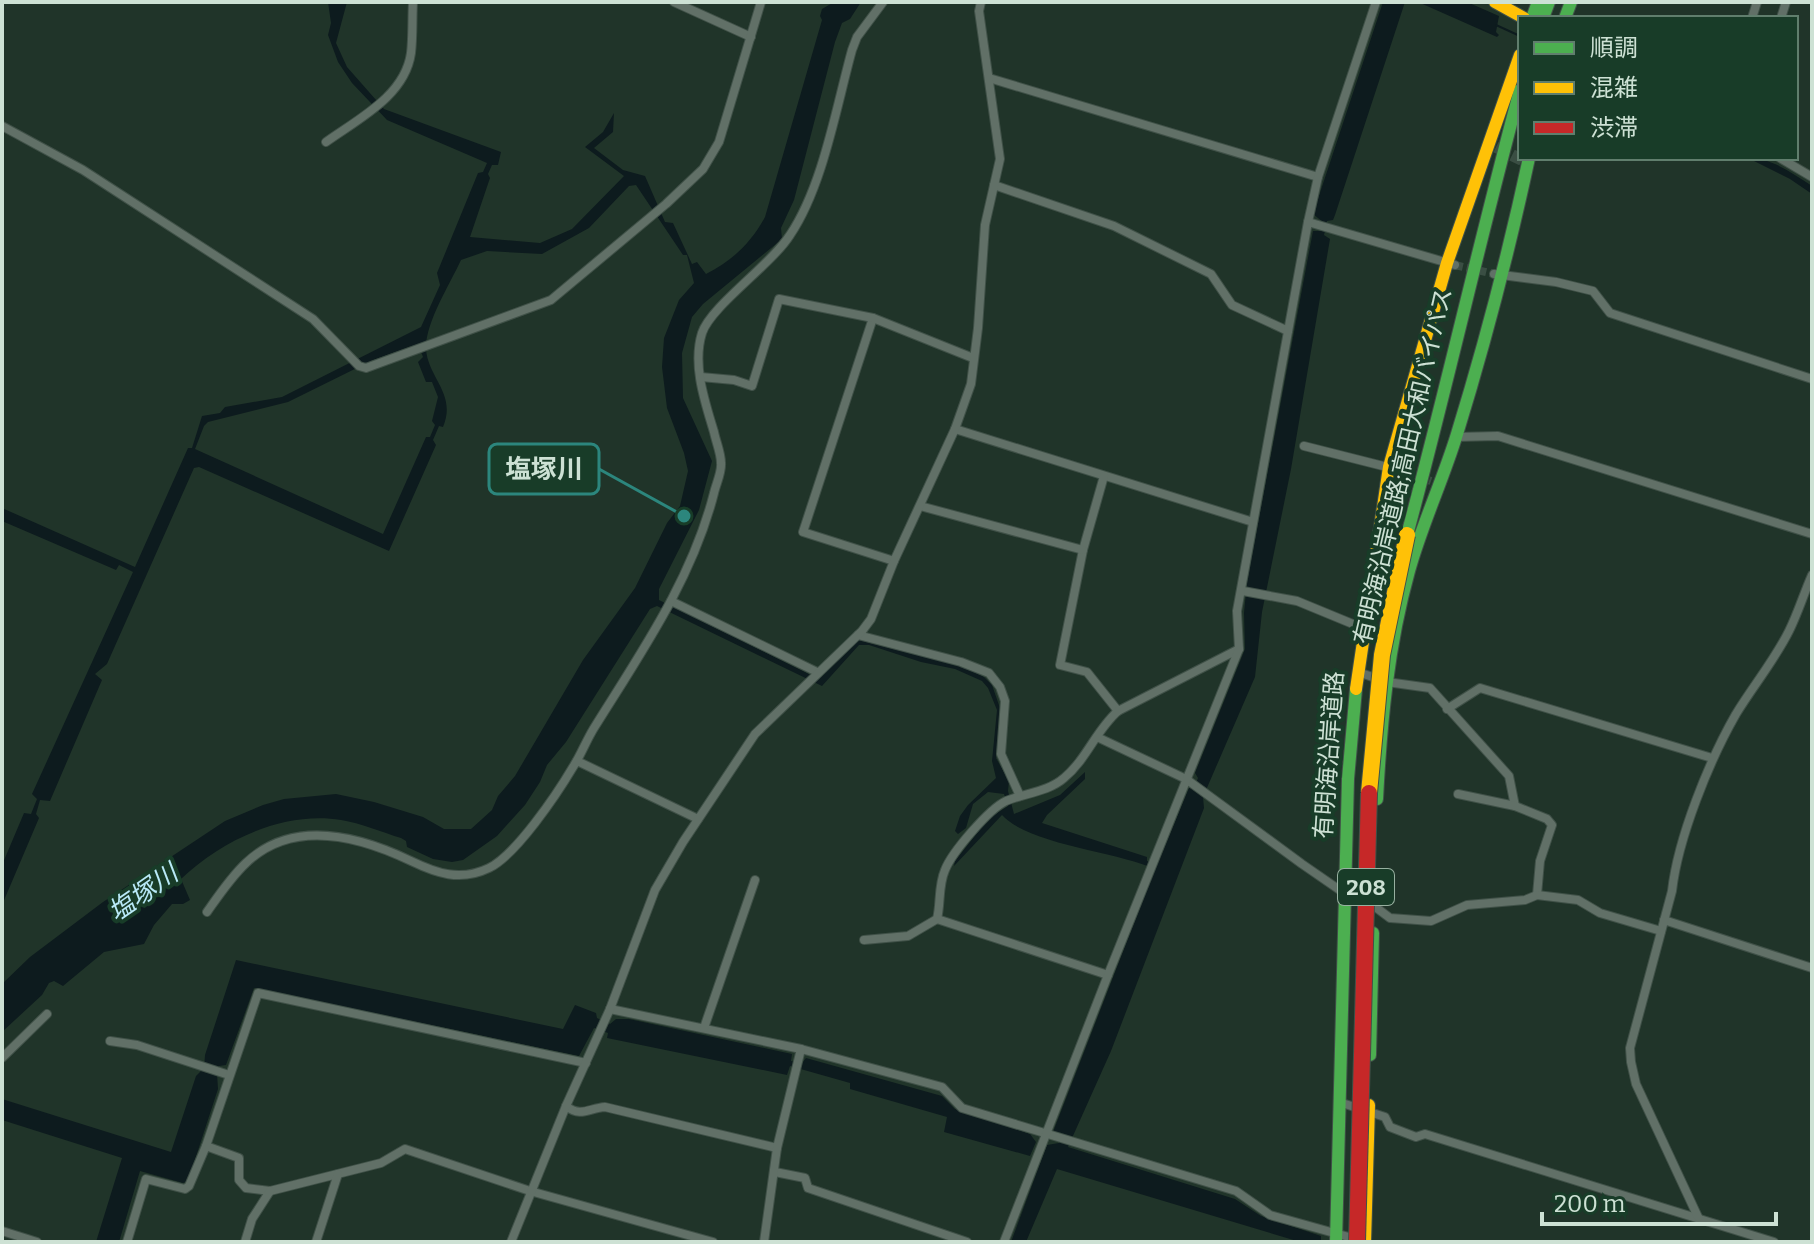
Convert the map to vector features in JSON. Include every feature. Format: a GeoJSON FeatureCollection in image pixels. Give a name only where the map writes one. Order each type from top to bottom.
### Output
{"type":"FeatureCollection","features":[{"type":"Feature","properties":{"kind":"main road"},"geometry":{"type":"LineString","coordinates":[[1495,2],[1520,16]]}},
{"type":"Feature","properties":{"kind":"main road","name":"有明海沿岸道路"},"geometry":{"type":"LineString","coordinates":[[1336,1238],[1348,779],[1358,672],[1392,468],[1451,264],[1496,141],[1518,62]]}},
{"type":"Feature","properties":{"kind":"main road","name":"有明海沿岸道路;高田大和バイパス"},"geometry":{"type":"LineString","coordinates":[[1357,1242],[1370,769],[1382,655],[1407,535],[1449,378],[1481,235],[1496,141],[1518,94]]}},
{"type":"Feature","properties":{"kind":"main road"},"geometry":{"type":"LineString","coordinates":[[1365,1242],[1378,783],[1387,682],[1408,573],[1435,482],[1456,437],[1526,160]]}},
{"type":"Feature","properties":{"kind":"street"},"geometry":{"type":"LineString","coordinates":[[326,142],[375,107],[400,82],[410,55],[413,2]]}},
{"type":"Feature","properties":{"kind":"street"},"geometry":{"type":"LineString","coordinates":[[674,2],[751,37]]}},
{"type":"Feature","properties":{"kind":"street"},"geometry":{"type":"LineString","coordinates":[[2,126],[83,170],[313,319],[359,366],[366,368],[551,300],[666,204],[703,169],[719,142],[761,2]]}},
{"type":"Feature","properties":{"kind":"street"},"geometry":{"type":"LineString","coordinates":[[207,912],[246,862],[268,847],[304,834],[358,840],[437,874],[453,876],[487,869],[502,860],[536,820],[577,761],[671,601],[709,515],[722,464],[698,362],[709,319],[789,238],[814,184],[857,37],[883,2]]}},
{"type":"Feature","properties":{"kind":"street"},"geometry":{"type":"LineString","coordinates":[[511,1242],[566,1106],[609,1012],[655,890],[755,734],[871,619],[894,561],[955,429],[971,384],[985,225],[1000,159],[979,11],[981,2]]}},
{"type":"Feature","properties":{"kind":"street"},"geometry":{"type":"LineString","coordinates":[[1004,1242],[1239,649],[1237,611],[1308,222],[1318,177],[1376,2]]}},
{"type":"Feature","properties":{"kind":"street"},"geometry":{"type":"LineString","coordinates":[[989,78],[1318,177]]}},
{"type":"Feature","properties":{"kind":"street"},"geometry":{"type":"LineString","coordinates":[[1783,160],[1812,177]]}},
{"type":"Feature","properties":{"kind":"street"},"geometry":{"type":"LineString","coordinates":[[994,185],[1102,221],[1211,274],[1232,305],[1288,331]]}},
{"type":"Feature","properties":{"kind":"street"},"geometry":{"type":"LineString","coordinates":[[1308,222],[1451,264]]}},
{"type":"Feature","properties":{"kind":"street"},"geometry":{"type":"LineString","coordinates":[[1498,275],[1556,282],[1593,291],[1610,313],[1812,379]]}},
{"type":"Feature","properties":{"kind":"street"},"geometry":{"type":"LineString","coordinates":[[701,377],[734,380],[752,386],[779,299],[873,318],[973,358]]}},
{"type":"Feature","properties":{"kind":"street"},"geometry":{"type":"LineString","coordinates":[[873,318],[803,532],[894,561]]}},
{"type":"Feature","properties":{"kind":"street"},"geometry":{"type":"LineString","coordinates":[[955,429],[1253,522]]}},
{"type":"Feature","properties":{"kind":"street"},"geometry":{"type":"LineString","coordinates":[[1456,437],[1498,436],[1812,534]]}},
{"type":"Feature","properties":{"kind":"street"},"geometry":{"type":"LineString","coordinates":[[1304,446],[1392,468]]}},
{"type":"Feature","properties":{"kind":"street"},"geometry":{"type":"LineString","coordinates":[[1104,476],[1083,550],[1060,665],[1087,672],[1118,711]]}},
{"type":"Feature","properties":{"kind":"street"},"geometry":{"type":"LineString","coordinates":[[920,506],[1083,550]]}},
{"type":"Feature","properties":{"kind":"street"},"geometry":{"type":"LineString","coordinates":[[1698,1217],[1636,1084],[1630,1048],[1672,891],[1675,867],[1712,758],[1789,631],[1812,575]]}},
{"type":"Feature","properties":{"kind":"street"},"geometry":{"type":"LineString","coordinates":[[1243,591],[1297,601],[1365,629]]}},
{"type":"Feature","properties":{"kind":"street"},"geometry":{"type":"LineString","coordinates":[[671,601],[817,672]]}},
{"type":"Feature","properties":{"kind":"street"},"geometry":{"type":"LineString","coordinates":[[858,635],[961,662],[989,673],[1000,687],[1005,701],[1001,754],[1020,796]]}},
{"type":"Feature","properties":{"kind":"street"},"geometry":{"type":"LineString","coordinates":[[937,919],[945,868],[990,812],[1003,803],[1062,781],[1097,737],[1103,724],[1118,711],[1239,649]]}},
{"type":"Feature","properties":{"kind":"street"},"geometry":{"type":"LineString","coordinates":[[1358,672],[1387,682],[1430,688],[1509,776],[1515,806]]}},
{"type":"Feature","properties":{"kind":"street"},"geometry":{"type":"LineString","coordinates":[[1447,709],[1480,688],[1712,758]]}},
{"type":"Feature","properties":{"kind":"street"},"geometry":{"type":"LineString","coordinates":[[1097,737],[1186,779],[1344,893],[1374,906],[1390,918],[1431,921],[1467,905],[1525,900],[1537,895],[1578,900],[1600,913],[1661,931]]}},
{"type":"Feature","properties":{"kind":"street"},"geometry":{"type":"LineString","coordinates":[[577,761],[698,819]]}},
{"type":"Feature","properties":{"kind":"street"},"geometry":{"type":"LineString","coordinates":[[1458,794],[1515,806],[1547,819],[1552,825],[1540,861],[1537,895]]}},
{"type":"Feature","properties":{"kind":"street"},"geometry":{"type":"LineString","coordinates":[[704,1028],[755,880]]}},
{"type":"Feature","properties":{"kind":"street"},"geometry":{"type":"LineString","coordinates":[[864,940],[908,936],[937,919],[1108,975]]}},
{"type":"Feature","properties":{"kind":"street"},"geometry":{"type":"LineString","coordinates":[[1664,920],[1812,968]]}},
{"type":"Feature","properties":{"kind":"street"},"geometry":{"type":"LineString","coordinates":[[1342,981],[1373,980]]}},
{"type":"Feature","properties":{"kind":"street"},"geometry":{"type":"LineString","coordinates":[[127,1242],[146,1179],[185,1189],[189,1186],[206,1146],[226,1074],[258,993],[586,1063]]}},
{"type":"Feature","properties":{"kind":"street"},"geometry":{"type":"LineString","coordinates":[[609,1012],[704,1028],[942,1087],[962,1108],[1236,1191],[1270,1215],[1336,1238],[1365,1242]]}},
{"type":"Feature","properties":{"kind":"street"},"geometry":{"type":"LineString","coordinates":[[2,1058],[47,1014]]}},
{"type":"Feature","properties":{"kind":"street"},"geometry":{"type":"LineString","coordinates":[[110,1041],[137,1045],[226,1074]]}},
{"type":"Feature","properties":{"kind":"street"},"geometry":{"type":"LineString","coordinates":[[764,1242],[777,1148],[800,1053]]}},
{"type":"Feature","properties":{"kind":"street"},"geometry":{"type":"LineString","coordinates":[[1339,1102],[1385,1117],[1390,1127],[1416,1137],[1425,1134],[1774,1242]]}},
{"type":"Feature","properties":{"kind":"street"},"geometry":{"type":"LineString","coordinates":[[566,1106],[574,1113],[582,1114],[605,1107],[777,1148]]}},
{"type":"Feature","properties":{"kind":"street"},"geometry":{"type":"LineString","coordinates":[[206,1146],[239,1158],[239,1180],[246,1188],[270,1191],[381,1163],[405,1149],[530,1191],[713,1242]]}},
{"type":"Feature","properties":{"kind":"street"},"geometry":{"type":"LineString","coordinates":[[775,1172],[805,1178],[808,1188],[947,1239],[967,1242]]}},
{"type":"Feature","properties":{"kind":"street"},"geometry":{"type":"LineString","coordinates":[[316,1242],[338,1174]]}},
{"type":"Feature","properties":{"kind":"street"},"geometry":{"type":"LineString","coordinates":[[245,1242],[252,1219],[270,1191]]}},
{"type":"Feature","properties":{"kind":"street"},"geometry":{"type":"LineString","coordinates":[[2,1231],[37,1242]]}},
{"type":"Feature","properties":{"kind":"water"},"geometry":{"type":"Polygon","coordinates":[[[328,2],[347,2],[336,43],[347,67],[384,109],[501,152],[498,165],[492,165],[488,174],[490,178],[470,237],[540,243],[572,229],[624,176],[585,147],[603,132],[614,113],[613,132],[594,148],[623,170],[645,176],[665,222],[673,223],[692,264],[697,262],[706,274],[740,250],[765,217],[822,20],[822,9],[834,2],[861,2],[850,19],[842,23],[835,42],[794,200],[781,228],[782,239],[703,304],[692,317],[682,353],[683,398],[712,461],[699,510],[659,589],[659,600],[817,678],[859,640],[964,667],[984,677],[992,685],[1000,708],[996,758],[1009,781],[1008,791],[1014,814],[1060,795],[1085,772],[1085,779],[1042,823],[1147,857],[1147,861],[1157,865],[1189,788],[1194,789],[1198,778],[1195,773],[1245,649],[1247,582],[1313,231],[1322,231],[1323,222],[1313,214],[1383,2],[1405,2],[1335,215],[1333,220],[1327,221],[1324,235],[1330,239],[1291,469],[1262,612],[1255,677],[1203,797],[1204,808],[1111,1051],[1068,1147],[1235,1199],[1261,1216],[1321,1236],[1321,1242],[1300,1242],[1057,1169],[1026,1242],[1011,1242],[1047,1145],[1059,1143],[1060,1137],[1053,1132],[1155,869],[1032,834],[1002,815],[954,866],[989,818],[1008,806],[1004,794],[988,792],[973,804],[966,828],[958,834],[955,831],[968,805],[996,778],[992,761],[997,710],[982,681],[955,669],[869,645],[859,645],[822,686],[657,606],[650,609],[566,742],[547,765],[525,805],[497,836],[463,860],[433,859],[407,847],[406,841],[401,838],[341,820],[319,818],[276,824],[215,852],[181,879],[190,900],[172,904],[154,925],[144,944],[104,952],[63,986],[54,981],[49,983],[42,995],[2,1032],[2,984],[30,957],[103,902],[225,821],[284,799],[336,794],[423,817],[444,829],[471,829],[492,810],[498,796],[515,776],[583,660],[635,588],[667,523],[680,506],[688,471],[667,408],[662,367],[664,338],[679,300],[694,283],[687,255],[683,255],[636,185],[629,186],[589,228],[542,254],[487,251],[461,260],[434,316],[426,349],[431,369],[444,395],[446,415],[389,551],[199,467],[194,468],[107,664],[95,674],[102,680],[50,801],[40,800],[36,814],[39,818],[2,905],[2,865],[24,813],[31,814],[37,799],[32,794],[133,572],[119,565],[116,570],[2,521],[2,508],[135,567],[188,448],[192,448],[202,416],[220,413],[225,407],[282,397],[421,327],[440,285],[437,273],[478,173],[483,172],[487,163],[387,120],[352,83],[338,62],[328,35],[331,23],[328,2]],[[418,344],[373,360],[288,402],[208,422],[195,449],[383,534],[426,437],[430,437],[435,425],[432,421],[438,397],[432,382],[426,382],[418,362],[423,357],[418,344]]]}},
{"type":"Feature","properties":{"kind":"water"},"geometry":{"type":"Polygon","coordinates":[[[1418,2],[1467,2],[1499,16],[1496,32],[1499,35],[1497,37],[1418,2]]]}},
{"type":"Feature","properties":{"kind":"water"},"geometry":{"type":"Polygon","coordinates":[[[1752,160],[1774,163],[1789,171],[1812,186],[1812,194],[1752,160]]]}},
{"type":"Feature","properties":{"kind":"water"},"geometry":{"type":"Polygon","coordinates":[[[236,960],[563,1029],[575,1005],[596,1013],[597,1018],[610,1024],[616,1019],[629,1019],[792,1054],[791,1061],[802,1063],[806,1058],[942,1096],[955,1109],[1030,1134],[1036,1142],[1030,1156],[944,1132],[947,1117],[850,1089],[850,1083],[790,1066],[787,1075],[607,1038],[608,1033],[594,1028],[579,1056],[254,988],[226,1065],[219,1066],[218,1089],[188,1181],[183,1183],[140,1171],[119,1242],[96,1242],[122,1158],[2,1120],[2,1099],[171,1152],[196,1076],[204,1068],[205,1055],[236,960]]]}},
{"type":"Feature","properties":{"kind":"waterway"},"geometry":{"type":"LineString","coordinates":[[1496,25],[1518,35]]}},
{"type":"Feature","properties":{"kind":"tunnel"},"geometry":{"type":"LineString","coordinates":[[1496,147],[1518,158]]}},
{"type":"Feature","properties":{"kind":"tunnel"},"geometry":{"type":"LineString","coordinates":[[1455,265],[1494,274]]}},
{"type":"Feature","properties":{"kind":"tunnel"},"geometry":{"type":"LineString","coordinates":[[1395,469],[1431,481]]}},
{"type":"Feature","properties":{"kind":"traffic: fast"},"geometry":{"type":"LineString","coordinates":[[1533,16],[1538,2]]}},
{"type":"Feature","properties":{"kind":"traffic: fast"},"geometry":{"type":"LineString","coordinates":[[1544,16],[1549,2]]}},
{"type":"Feature","properties":{"kind":"traffic: fast"},"geometry":{"type":"LineString","coordinates":[[1566,16],[1571,2]]}},
{"type":"Feature","properties":{"kind":"traffic: fast"},"geometry":{"type":"LineString","coordinates":[[1407,535],[1518,98]]}},
{"type":"Feature","properties":{"kind":"traffic: fast"},"geometry":{"type":"LineString","coordinates":[[1377,799],[1387,684],[1402,599],[1477,366],[1529,160]]}},
{"type":"Feature","properties":{"kind":"traffic: fast"},"geometry":{"type":"LineString","coordinates":[[1336,1242],[1348,779],[1356,689]]}},
{"type":"Feature","properties":{"kind":"traffic: fast"},"geometry":{"type":"LineString","coordinates":[[1370,1055],[1373,933]]}},
{"type":"Feature","properties":{"kind":"traffic: slow"},"geometry":{"type":"LineString","coordinates":[[1495,2],[1520,16]]}},
{"type":"Feature","properties":{"kind":"traffic: slow"},"geometry":{"type":"LineString","coordinates":[[1356,689],[1389,467],[1447,263],[1518,61]]}},
{"type":"Feature","properties":{"kind":"traffic: slow"},"geometry":{"type":"LineString","coordinates":[[1369,793],[1382,655],[1407,535]]}},
{"type":"Feature","properties":{"kind":"traffic: slow"},"geometry":{"type":"LineString","coordinates":[[1365,1242],[1369,1105]]}},
{"type":"Feature","properties":{"kind":"traffic: jam"},"geometry":{"type":"LineString","coordinates":[[1357,1242],[1369,793]]}},
{"type":"Feature","properties":{"kind":"place","name":"塩塚川"},"geometry":{"type":"Point","coordinates":[684,516]}}]}
